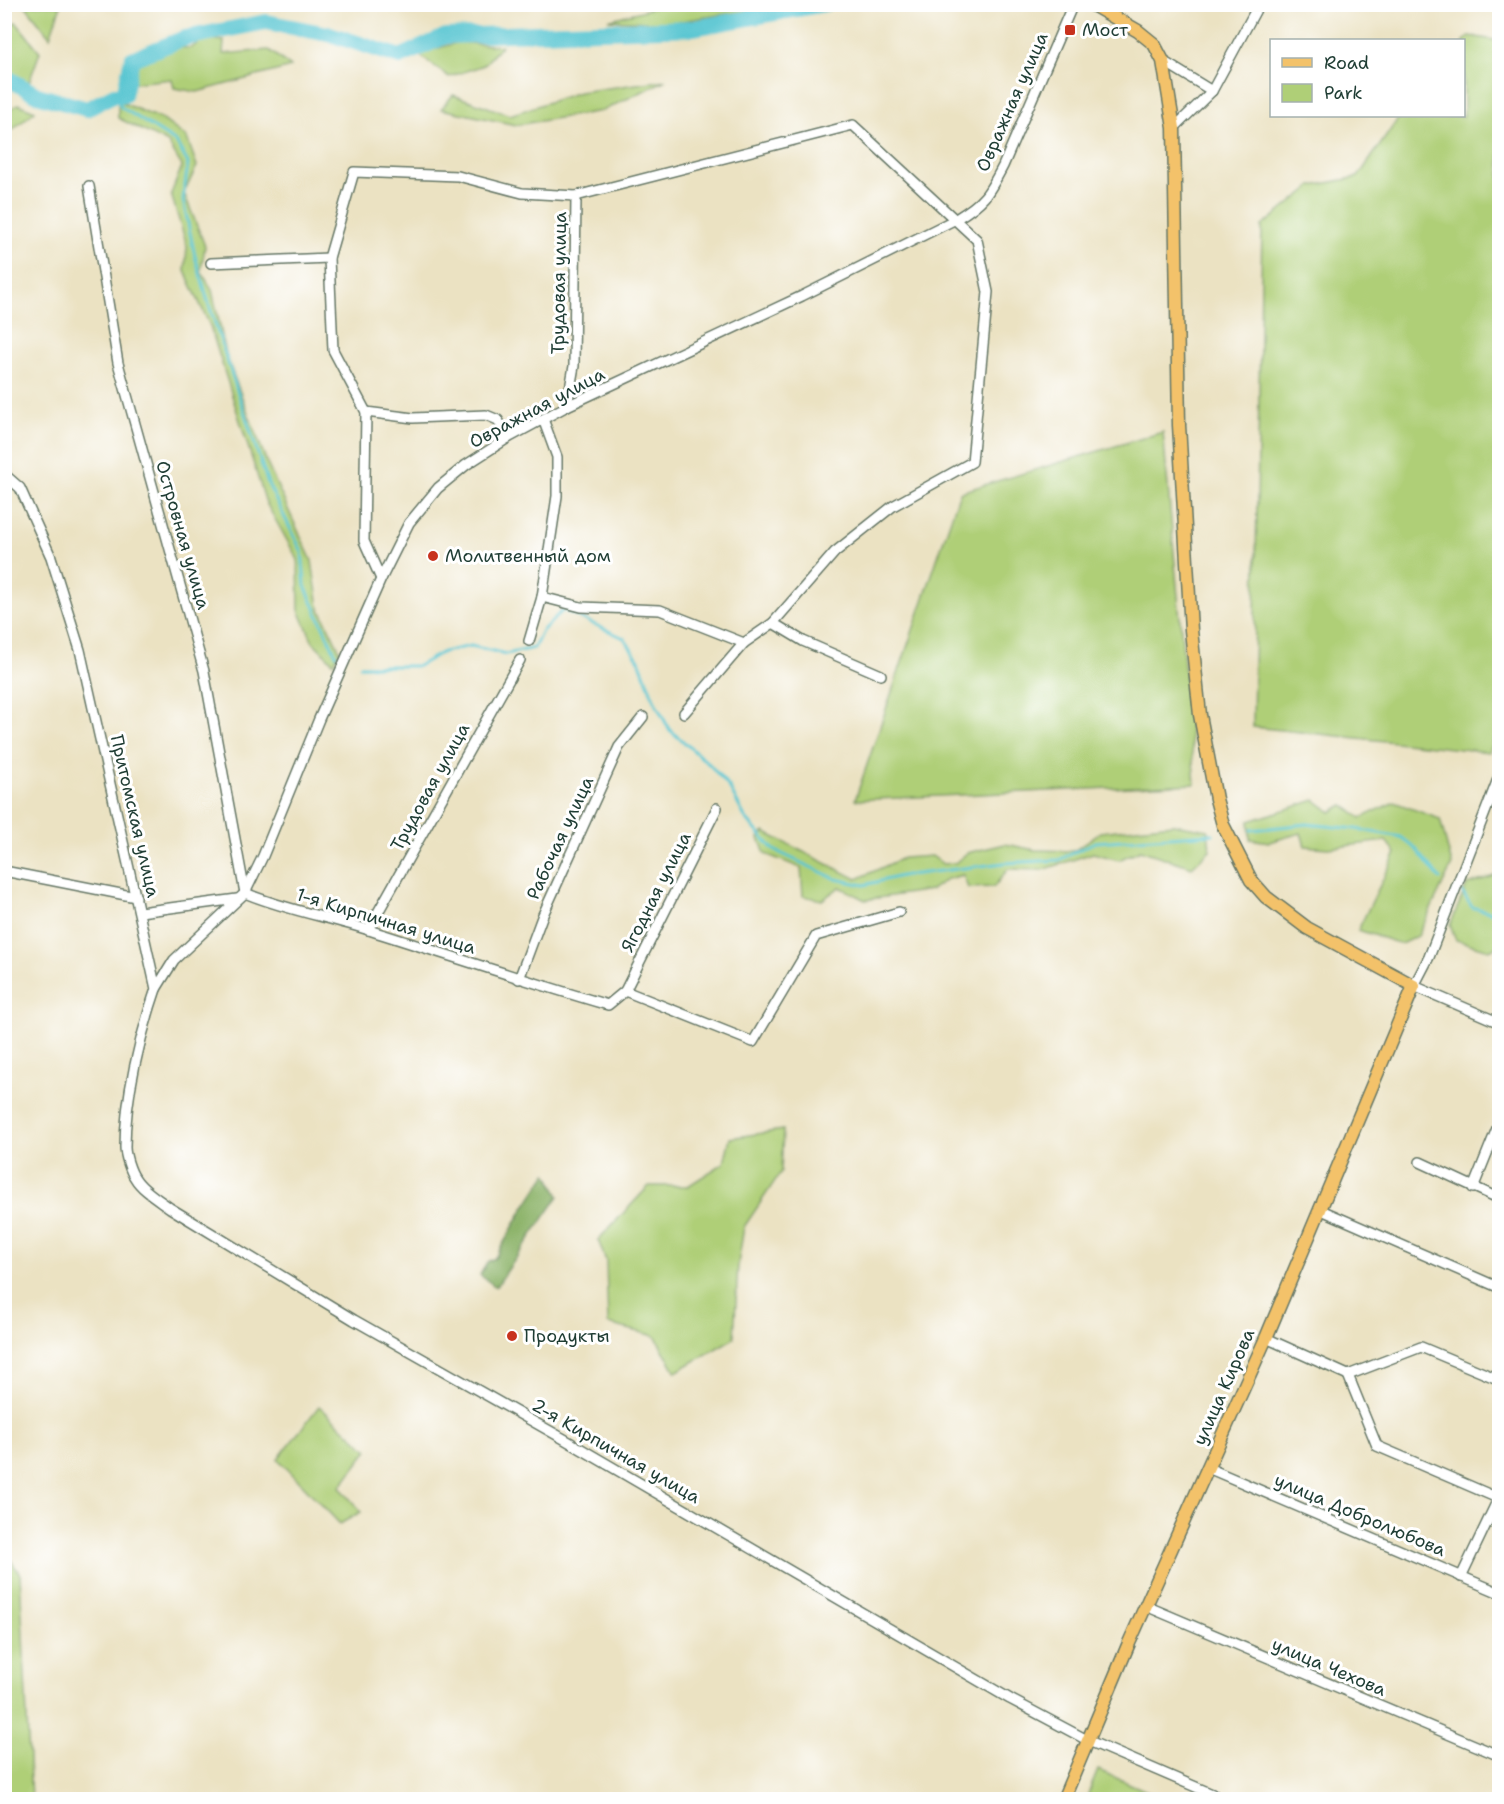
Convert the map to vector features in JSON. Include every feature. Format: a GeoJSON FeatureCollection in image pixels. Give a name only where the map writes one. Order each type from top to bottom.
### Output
{"type":"FeatureCollection","features":[{"type":"Feature","properties":{"kind":"main road"},"geometry":{"type":"LineString","coordinates":[[1091,4],[1138,31],[1154,44],[1163,61],[1174,128],[1179,425],[1191,630],[1200,715],[1223,825],[1251,880],[1266,897],[1307,928],[1414,986]]}},
{"type":"Feature","properties":{"kind":"main road","name":"улица Кирова"},"geometry":{"type":"LineString","coordinates":[[1063,1800],[1146,1606],[1266,1338],[1414,986]]}},
{"type":"Feature","properties":{"kind":"street","name":"Овражная улица"},"geometry":{"type":"LineString","coordinates":[[156,989],[174,960],[241,896],[263,856],[319,719],[381,579],[409,523],[438,488],[466,465],[508,438],[567,406],[791,301],[978,206],[991,189],[1003,166],[1072,4]]}},
{"type":"Feature","properties":{"kind":"street"},"geometry":{"type":"LineString","coordinates":[[1174,128],[1212,91],[1259,4]]}},
{"type":"Feature","properties":{"kind":"street"},"geometry":{"type":"LineString","coordinates":[[1163,61],[1212,91]]}},
{"type":"Feature","properties":{"kind":"street"},"geometry":{"type":"LineString","coordinates":[[381,579],[364,541],[366,412],[333,350],[329,258],[354,172],[458,176],[522,193],[576,196],[853,125],[977,240],[988,292],[972,462],[893,506],[835,552],[773,623],[744,643],[684,713]]}},
{"type":"Feature","properties":{"kind":"street","name":"Островная улица"},"geometry":{"type":"LineString","coordinates":[[89,186],[118,363],[204,671],[241,896]]}},
{"type":"Feature","properties":{"kind":"street","name":"Трудовая улица"},"geometry":{"type":"LineString","coordinates":[[567,406],[574,366],[576,196]]}},
{"type":"Feature","properties":{"kind":"street"},"geometry":{"type":"LineString","coordinates":[[211,263],[329,258]]}},
{"type":"Feature","properties":{"kind":"street"},"geometry":{"type":"LineString","coordinates":[[366,412],[413,418],[486,415],[498,420],[508,438]]}},
{"type":"Feature","properties":{"kind":"street"},"geometry":{"type":"LineString","coordinates":[[529,641],[542,597],[556,496],[557,457],[543,419]]}},
{"type":"Feature","properties":{"kind":"street","name":"Притомская улица"},"geometry":{"type":"LineString","coordinates":[[4,474],[20,488],[51,557],[80,650],[156,989],[148,1014],[130,1098],[125,1150],[135,1178]]}},
{"type":"Feature","properties":{"kind":"street"},"geometry":{"type":"LineString","coordinates":[[542,597],[581,608],[660,610],[744,643]]}},
{"type":"Feature","properties":{"kind":"street"},"geometry":{"type":"LineString","coordinates":[[773,623],[803,641],[881,675]]}},
{"type":"Feature","properties":{"kind":"street","name":"Трудовая улица"},"geometry":{"type":"LineString","coordinates":[[368,930],[520,660]]}},
{"type":"Feature","properties":{"kind":"street","name":"Рабочая улица"},"geometry":{"type":"LineString","coordinates":[[519,979],[542,916],[620,747],[643,717]]}},
{"type":"Feature","properties":{"kind":"street"},"geometry":{"type":"LineString","coordinates":[[1500,774],[1429,957],[1414,986],[1500,1023]]}},
{"type":"Feature","properties":{"kind":"street","name":"Ягодная улица"},"geometry":{"type":"LineString","coordinates":[[625,991],[717,808]]}},
{"type":"Feature","properties":{"kind":"street"},"geometry":{"type":"LineString","coordinates":[[4,871],[136,897]]}},
{"type":"Feature","properties":{"kind":"street","name":"1-я Кирпичная улица"},"geometry":{"type":"LineString","coordinates":[[140,912],[241,896],[368,930],[608,1005],[625,991]]}},
{"type":"Feature","properties":{"kind":"street"},"geometry":{"type":"LineString","coordinates":[[625,991],[753,1042],[816,936],[899,912]]}},
{"type":"Feature","properties":{"kind":"street"},"geometry":{"type":"LineString","coordinates":[[1473,1188],[1500,1121]]}},
{"type":"Feature","properties":{"kind":"street"},"geometry":{"type":"LineString","coordinates":[[1420,1162],[1473,1188],[1500,1198]]}},
{"type":"Feature","properties":{"kind":"street","name":"2-я Кирпичная улица"},"geometry":{"type":"LineString","coordinates":[[135,1178],[148,1192],[170,1208],[339,1311],[1001,1693],[1089,1741],[1226,1800]]}},
{"type":"Feature","properties":{"kind":"street"},"geometry":{"type":"LineString","coordinates":[[1319,1209],[1500,1288]]}},
{"type":"Feature","properties":{"kind":"street"},"geometry":{"type":"LineString","coordinates":[[1266,1338],[1348,1375],[1377,1446],[1499,1497],[1461,1577]]}},
{"type":"Feature","properties":{"kind":"street"},"geometry":{"type":"LineString","coordinates":[[1348,1375],[1421,1347],[1500,1380]]}},
{"type":"Feature","properties":{"kind":"street","name":"улица Добролюбова"},"geometry":{"type":"LineString","coordinates":[[1208,1468],[1500,1593]]}},
{"type":"Feature","properties":{"kind":"street","name":"улица Чехова"},"geometry":{"type":"LineString","coordinates":[[1146,1606],[1500,1756]]}},
{"type":"Feature","properties":{"kind":"green space"},"geometry":{"type":"Polygon","coordinates":[[[25,5],[61,5],[50,37],[25,5]]]}},
{"type":"Feature","properties":{"kind":"green space"},"geometry":{"type":"Polygon","coordinates":[[[663,5],[784,5],[668,23],[608,20],[663,5]]]}},
{"type":"Feature","properties":{"kind":"green space"},"geometry":{"type":"Polygon","coordinates":[[[16,22],[40,52],[28,85],[5,70],[5,26],[16,22]]]}},
{"type":"Feature","properties":{"kind":"green space"},"geometry":{"type":"Polygon","coordinates":[[[1470,36],[1500,41],[1499,729],[1489,752],[1253,727],[1262,226],[1312,186],[1358,177],[1399,117],[1465,117],[1465,40],[1470,36]]]}},
{"type":"Feature","properties":{"kind":"green space"},"geometry":{"type":"Polygon","coordinates":[[[205,38],[224,41],[223,54],[269,50],[291,67],[197,92],[174,88],[172,79],[133,83],[138,63],[173,47],[191,48],[205,38]]]}},
{"type":"Feature","properties":{"kind":"green space"},"geometry":{"type":"Polygon","coordinates":[[[459,42],[501,46],[484,65],[449,77],[418,54],[459,42]]]}},
{"type":"Feature","properties":{"kind":"green space"},"geometry":{"type":"Polygon","coordinates":[[[666,80],[602,111],[516,125],[441,109],[453,95],[510,115],[579,92],[666,80]]]}},
{"type":"Feature","properties":{"kind":"green space"},"geometry":{"type":"Polygon","coordinates":[[[118,101],[163,120],[187,138],[197,166],[184,193],[205,246],[201,271],[212,290],[227,358],[269,468],[312,561],[319,607],[340,651],[334,663],[313,642],[299,610],[298,560],[266,503],[210,326],[185,271],[187,246],[171,194],[182,166],[168,143],[118,118],[118,101]]]}},
{"type":"Feature","properties":{"kind":"green space"},"geometry":{"type":"Polygon","coordinates":[[[18,104],[35,111],[5,136],[5,113],[18,104]]]}},
{"type":"Feature","properties":{"kind":"green space"},"geometry":{"type":"Polygon","coordinates":[[[1163,432],[1195,784],[855,800],[960,492],[1163,432]]]}},
{"type":"Feature","properties":{"kind":"green space"},"geometry":{"type":"Polygon","coordinates":[[[1315,800],[1331,812],[1343,805],[1361,818],[1394,802],[1440,819],[1452,865],[1418,936],[1401,944],[1358,930],[1396,853],[1386,841],[1328,848],[1305,846],[1301,833],[1269,842],[1250,839],[1249,821],[1315,800]]]}},
{"type":"Feature","properties":{"kind":"green space"},"geometry":{"type":"Polygon","coordinates":[[[1173,824],[1208,830],[1210,850],[1192,867],[1140,850],[1119,860],[1093,853],[1043,870],[1008,869],[994,887],[968,888],[963,875],[947,879],[931,890],[865,900],[840,887],[822,900],[803,896],[801,868],[765,854],[759,838],[764,832],[857,879],[903,858],[932,856],[943,864],[955,863],[967,853],[1005,844],[1035,850],[1074,851],[1100,832],[1173,824]]]}},
{"type":"Feature","properties":{"kind":"green space"},"geometry":{"type":"Polygon","coordinates":[[[1497,875],[1500,891],[1499,946],[1489,950],[1456,940],[1450,925],[1467,885],[1497,875]]]}},
{"type":"Feature","properties":{"kind":"green space"},"geometry":{"type":"Polygon","coordinates":[[[783,1130],[781,1172],[744,1227],[738,1264],[734,1338],[676,1372],[655,1336],[608,1324],[606,1261],[598,1240],[649,1186],[688,1186],[724,1163],[730,1138],[783,1130]]]}},
{"type":"Feature","properties":{"kind":"green space"},"geometry":{"type":"Polygon","coordinates":[[[547,1173],[559,1196],[496,1287],[480,1275],[487,1262],[495,1258],[547,1173]]]}},
{"type":"Feature","properties":{"kind":"green space"},"geometry":{"type":"Polygon","coordinates":[[[319,1406],[368,1450],[340,1487],[361,1512],[340,1524],[278,1459],[319,1406]]]}},
{"type":"Feature","properties":{"kind":"green space"},"geometry":{"type":"Polygon","coordinates":[[[5,1552],[20,1574],[31,1799],[5,1799],[5,1552]]]}},
{"type":"Feature","properties":{"kind":"green space"},"geometry":{"type":"Polygon","coordinates":[[[1098,1770],[1165,1799],[1086,1799],[1098,1770]]]}},
{"type":"Feature","properties":{"kind":"waterway"},"geometry":{"type":"LineString","coordinates":[[4,76],[37,95],[87,109],[114,95],[124,95],[132,59],[185,38],[266,22],[333,35],[400,57],[446,36],[694,28],[825,4]]}},
{"type":"Feature","properties":{"kind":"waterway"},"geometry":{"type":"LineString","coordinates":[[114,95],[121,107],[176,142],[188,163],[183,200],[195,256],[209,305],[268,484],[302,552],[305,586],[336,655]]}},
{"type":"Feature","properties":{"kind":"waterway"},"geometry":{"type":"LineString","coordinates":[[360,666],[418,666],[443,652],[471,646],[506,654],[534,648],[542,631],[563,610],[624,638],[639,660],[655,702],[669,729],[710,765],[729,787],[746,819],[774,850],[836,879],[864,885],[901,876],[1004,863],[1059,860],[1095,842],[1213,834]]}},
{"type":"Feature","properties":{"kind":"waterway"},"geometry":{"type":"LineString","coordinates":[[1251,830],[1307,824],[1401,837],[1416,849],[1440,879]]}},
{"type":"Feature","properties":{"kind":"waterway"},"geometry":{"type":"LineString","coordinates":[[1462,892],[1472,907],[1500,915]]}},
{"type":"Feature","properties":{"kind":"place","name":"Мост"},"geometry":{"type":"Point","coordinates":[1070,30]}},
{"type":"Feature","properties":{"kind":"place","name":"Молитвенный дом"},"geometry":{"type":"Point","coordinates":[433,556]}},
{"type":"Feature","properties":{"kind":"place","name":"Продукты"},"geometry":{"type":"Point","coordinates":[512,1336]}}]}
